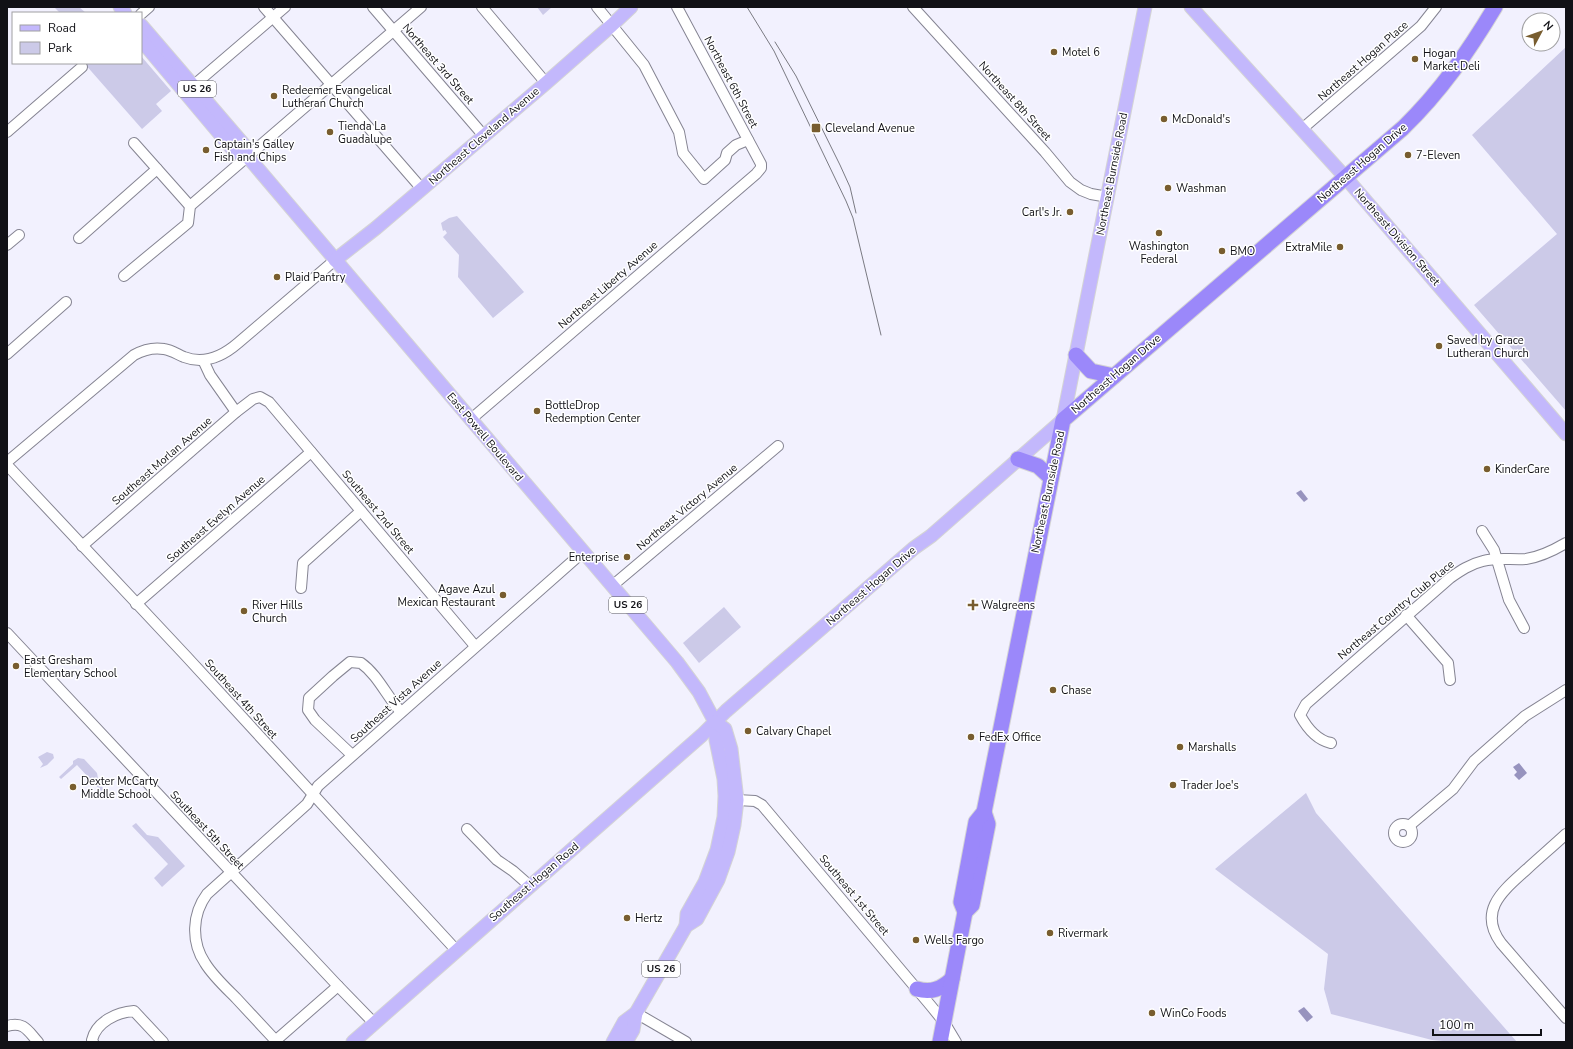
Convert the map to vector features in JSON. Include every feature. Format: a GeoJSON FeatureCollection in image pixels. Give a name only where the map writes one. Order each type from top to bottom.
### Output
{"type":"FeatureCollection","features":[{"type":"Feature","properties":{"kind":"highway","name":"Northeast Hogan Drive"},"geometry":{"type":"LineString","coordinates":[[1063,420],[1399,132],[1435,95],[1470,48],[1495,7]]}},
{"type":"Feature","properties":{"kind":"highway"},"geometry":{"type":"LineString","coordinates":[[1076,355],[1091,371],[1114,376]]}},
{"type":"Feature","properties":{"kind":"highway","name":"Northeast Burnside Road"},"geometry":{"type":"LineString","coordinates":[[940,1042],[965,912],[961,902],[976,822],[984,812],[1063,420]]}},
{"type":"Feature","properties":{"kind":"highway"},"geometry":{"type":"LineString","coordinates":[[1018,459],[1038,466],[1051,478]]}},
{"type":"Feature","properties":{"kind":"highway","name":"Northeast Burnside Road"},"geometry":{"type":"LineString","coordinates":[[965,912],[972,906],[988,824],[984,812]]}},
{"type":"Feature","properties":{"kind":"highway"},"geometry":{"type":"LineString","coordinates":[[973,840],[975,856],[970,883],[975,890]]}},
{"type":"Feature","properties":{"kind":"highway"},"geometry":{"type":"LineString","coordinates":[[917,988],[924,991],[934,991],[944,986],[952,979]]}},
{"type":"Feature","properties":{"kind":"main road","name":"Northeast Cleveland Avenue"},"geometry":{"type":"LineString","coordinates":[[335,260],[422,189],[546,83],[631,7]]}},
{"type":"Feature","properties":{"kind":"main road","name":"Northeast Burnside Road"},"geometry":{"type":"LineString","coordinates":[[1063,420],[1145,7]]}},
{"type":"Feature","properties":{"kind":"main road","name":"Northeast Division Street"},"geometry":{"type":"LineString","coordinates":[[1191,7],[1346,178],[1566,434]]}},
{"type":"Feature","properties":{"kind":"main road","name":"East Powell Boulevard"},"geometry":{"type":"LineString","coordinates":[[142,25],[244,145],[248,157],[687,674],[705,701],[715,722],[716,740],[724,779],[724,817],[726,840]]}},
{"type":"Feature","properties":{"kind":"main road","name":"East Powell Boulevard"},"geometry":{"type":"LineString","coordinates":[[142,41],[235,152],[248,157]]}},
{"type":"Feature","properties":{"kind":"main road"},"geometry":{"type":"LineString","coordinates":[[160,62],[173,70],[188,85],[194,85]]}},
{"type":"Feature","properties":{"kind":"main road","name":"Northeast Hogan Drive"},"geometry":{"type":"LineString","coordinates":[[715,722],[1063,420]]}},
{"type":"Feature","properties":{"kind":"main road","name":"East Powell Boulevard"},"geometry":{"type":"LineString","coordinates":[[626,1042],[633,1030],[636,1013],[686,926],[687,914],[726,840],[737,800],[731,749],[725,729],[715,722]]}},
{"type":"Feature","properties":{"kind":"main road","name":"Southeast Hogan Road"},"geometry":{"type":"LineString","coordinates":[[353,1042],[715,722]]}},
{"type":"Feature","properties":{"kind":"main road","name":"East Powell Boulevard"},"geometry":{"type":"LineString","coordinates":[[613,1042],[624,1022],[636,1013]]}},
{"type":"Feature","properties":{"kind":"street"},"geometry":{"type":"LineString","coordinates":[[264,7],[422,189]]}},
{"type":"Feature","properties":{"kind":"street"},"geometry":{"type":"LineString","coordinates":[[194,85],[285,7]]}},
{"type":"Feature","properties":{"kind":"street","name":"Northeast 3rd Street"},"geometry":{"type":"LineString","coordinates":[[373,7],[484,136]]}},
{"type":"Feature","properties":{"kind":"street"},"geometry":{"type":"LineString","coordinates":[[124,276],[188,223],[190,206],[421,7]]}},
{"type":"Feature","properties":{"kind":"street"},"geometry":{"type":"LineString","coordinates":[[482,7],[546,83]]}},
{"type":"Feature","properties":{"kind":"street"},"geometry":{"type":"LineString","coordinates":[[597,7],[647,70],[679,132],[683,152],[704,179],[725,160],[727,153],[736,145],[748,140]]}},
{"type":"Feature","properties":{"kind":"street","name":"Northeast 6th Street"},"geometry":{"type":"LineString","coordinates":[[677,7],[748,140],[761,168]]}},
{"type":"Feature","properties":{"kind":"street","name":"Northeast 8th Street"},"geometry":{"type":"LineString","coordinates":[[913,7],[1070,182],[1081,190],[1091,194],[1108,197]]}},
{"type":"Feature","properties":{"kind":"street","name":"Northeast Hogan Place"},"geometry":{"type":"LineString","coordinates":[[1302,129],[1416,31],[1436,7]]}},
{"type":"Feature","properties":{"kind":"street"},"geometry":{"type":"LineString","coordinates":[[7,132],[82,67]]}},
{"type":"Feature","properties":{"kind":"street"},"geometry":{"type":"LineString","coordinates":[[134,143],[190,206]]}},
{"type":"Feature","properties":{"kind":"street"},"geometry":{"type":"LineString","coordinates":[[79,238],[157,168]]}},
{"type":"Feature","properties":{"kind":"street","name":"Northeast Liberty Avenue"},"geometry":{"type":"LineString","coordinates":[[470,420],[761,168]]}},
{"type":"Feature","properties":{"kind":"street"},"geometry":{"type":"LineString","coordinates":[[7,245],[19,235]]}},
{"type":"Feature","properties":{"kind":"street"},"geometry":{"type":"LineString","coordinates":[[7,464],[118,367],[134,355],[155,348],[169,350],[184,357],[203,360],[218,357],[232,349],[335,260]]}},
{"type":"Feature","properties":{"kind":"street"},"geometry":{"type":"LineString","coordinates":[[7,354],[66,302]]}},
{"type":"Feature","properties":{"kind":"street"},"geometry":{"type":"LineString","coordinates":[[203,360],[210,375],[236,412]]}},
{"type":"Feature","properties":{"kind":"street","name":"Southeast Morlan Avenue"},"geometry":{"type":"LineString","coordinates":[[82,546],[236,412],[252,399],[260,398]]}},
{"type":"Feature","properties":{"kind":"street","name":"Southeast 2nd Street"},"geometry":{"type":"LineString","coordinates":[[260,398],[269,402],[475,646]]}},
{"type":"Feature","properties":{"kind":"street","name":"Northeast Victory Avenue"},"geometry":{"type":"LineString","coordinates":[[612,586],[778,446]]}},
{"type":"Feature","properties":{"kind":"street","name":"Southeast Evelyn Avenue"},"geometry":{"type":"LineString","coordinates":[[136,604],[311,452]]}},
{"type":"Feature","properties":{"kind":"street","name":"Southeast 4th Street"},"geometry":{"type":"LineString","coordinates":[[7,464],[457,951]]}},
{"type":"Feature","properties":{"kind":"street"},"geometry":{"type":"LineString","coordinates":[[301,588],[303,563],[361,511]]}},
{"type":"Feature","properties":{"kind":"street"},"geometry":{"type":"LineString","coordinates":[[1482,531],[1494,550],[1509,600],[1524,628]]}},
{"type":"Feature","properties":{"kind":"street","name":"Northeast Country Club Place"},"geometry":{"type":"LineString","coordinates":[[1331,743],[1324,742],[1318,738],[1305,725],[1300,715],[1306,704],[1406,615],[1450,578],[1466,567],[1483,561],[1497,559],[1526,559],[1550,552],[1566,543]]}},
{"type":"Feature","properties":{"kind":"street","name":"Southeast Vista Avenue"},"geometry":{"type":"LineString","coordinates":[[275,1041],[209,970],[200,954],[197,944],[195,921],[201,902],[207,894],[231,872],[308,804],[318,786],[583,552]]}},
{"type":"Feature","properties":{"kind":"street"},"geometry":{"type":"LineString","coordinates":[[1406,615],[1448,663],[1450,680]]}},
{"type":"Feature","properties":{"kind":"street","name":"Southeast 5th Street"},"geometry":{"type":"LineString","coordinates":[[7,633],[374,1023]]}},
{"type":"Feature","properties":{"kind":"street"},"geometry":{"type":"LineString","coordinates":[[352,755],[315,720],[308,710],[309,698],[332,676],[350,662],[361,662],[374,674],[401,712]]}},
{"type":"Feature","properties":{"kind":"street"},"geometry":{"type":"LineString","coordinates":[[1409,826],[1453,789],[1474,761],[1531,711],[1566,690]]}},
{"type":"Feature","properties":{"kind":"street","name":"Southeast 1st Street"},"geometry":{"type":"LineString","coordinates":[[737,800],[756,801],[762,805],[944,1022],[964,1042]]}},
{"type":"Feature","properties":{"kind":"street"},"geometry":{"type":"LineString","coordinates":[[467,829],[497,860],[513,871],[530,886]]}},
{"type":"Feature","properties":{"kind":"street"},"geometry":{"type":"LineString","coordinates":[[1566,834],[1502,892],[1487,921],[1501,943],[1566,1018]]}},
{"type":"Feature","properties":{"kind":"street"},"geometry":{"type":"LineString","coordinates":[[275,1041],[338,986]]}},
{"type":"Feature","properties":{"kind":"street"},"geometry":{"type":"LineString","coordinates":[[93,1042],[93,1035],[102,1024],[111,1017],[134,1011],[163,1042]]}},
{"type":"Feature","properties":{"kind":"street"},"geometry":{"type":"LineString","coordinates":[[636,1013],[686,1042]]}},
{"type":"Feature","properties":{"kind":"street","name":"Southeast 1st Street"},"geometry":{"type":"LineString","coordinates":[[944,1022],[956,1042]]}},
{"type":"Feature","properties":{"kind":"street"},"geometry":{"type":"LineString","coordinates":[[7,1026],[15,1023],[23,1025],[38,1042]]}},
{"type":"Feature","properties":{"kind":"green space"},"geometry":{"type":"Polygon","coordinates":[[[54,7],[79,7],[85,12],[59,12],[54,7]]]}},
{"type":"Feature","properties":{"kind":"green space"},"geometry":{"type":"Polygon","coordinates":[[[537,7],[552,7],[543,15],[537,7]]]}},
{"type":"Feature","properties":{"kind":"green space"},"geometry":{"type":"Polygon","coordinates":[[[1566,47],[1566,411],[1474,305],[1557,234],[1472,135],[1566,47]]]}},
{"type":"Feature","properties":{"kind":"green space"},"geometry":{"type":"Polygon","coordinates":[[[142,57],[171,91],[156,104],[162,111],[142,129],[85,64],[142,64],[142,57]]]}},
{"type":"Feature","properties":{"kind":"green space"},"geometry":{"type":"Polygon","coordinates":[[[457,216],[524,292],[493,318],[458,277],[459,255],[443,237],[447,233],[445,230],[443,231],[441,223],[449,218],[457,216]]]}},
{"type":"Feature","properties":{"kind":"green space"},"geometry":{"type":"Polygon","coordinates":[[[724,607],[741,627],[699,663],[683,643],[724,607]]]}},
{"type":"Feature","properties":{"kind":"green space"},"geometry":{"type":"Polygon","coordinates":[[[47,752],[53,754],[54,758],[47,765],[40,768],[43,764],[38,757],[47,752]]]}},
{"type":"Feature","properties":{"kind":"green space"},"geometry":{"type":"Polygon","coordinates":[[[78,758],[84,759],[97,773],[99,784],[105,790],[102,792],[77,765],[61,779],[59,777],[73,764],[73,761],[78,758]]]}},
{"type":"Feature","properties":{"kind":"green space"},"geometry":{"type":"Polygon","coordinates":[[[1306,793],[1316,813],[1517,1042],[1454,1042],[1432,1040],[1331,1014],[1324,989],[1328,954],[1215,869],[1306,793]]]}},
{"type":"Feature","properties":{"kind":"green space"},"geometry":{"type":"Polygon","coordinates":[[[136,823],[147,835],[158,837],[185,866],[162,887],[154,878],[168,864],[132,826],[136,823]]]}},
{"type":"Feature","properties":{"kind":"shaded area"},"geometry":{"type":"Polygon","coordinates":[[[1301,490],[1308,499],[1304,502],[1296,493],[1301,490]]]}},
{"type":"Feature","properties":{"kind":"shaded area"},"geometry":{"type":"Polygon","coordinates":[[[1519,763],[1527,773],[1519,780],[1514,775],[1517,772],[1513,767],[1519,763]]]}},
{"type":"Feature","properties":{"kind":"shaded area"},"geometry":{"type":"Polygon","coordinates":[[[1304,1007],[1313,1017],[1307,1022],[1298,1011],[1304,1007]]]}},
{"type":"Feature","properties":{"kind":"tram line"},"geometry":{"type":"LineString","coordinates":[[747,7],[774,51],[853,218],[881,335]]}},
{"type":"Feature","properties":{"kind":"tram line"},"geometry":{"type":"LineString","coordinates":[[775,42],[796,76],[840,165],[850,187],[856,213]]}},
{"type":"Feature","properties":{"kind":"place","name":"Motel 6"},"geometry":{"type":"Point","coordinates":[1054,52]}},
{"type":"Feature","properties":{"kind":"place","name":"Hogan Market Deli"},"geometry":{"type":"Point","coordinates":[1415,59]}},
{"type":"Feature","properties":{"kind":"place","name":"Redeemer Evangelical Lutheran Church"},"geometry":{"type":"Point","coordinates":[274,96]}},
{"type":"Feature","properties":{"kind":"place","name":"McDonald's"},"geometry":{"type":"Point","coordinates":[1164,119]}},
{"type":"Feature","properties":{"kind":"place","name":"Cleveland Avenue"},"geometry":{"type":"Point","coordinates":[816,128]}},
{"type":"Feature","properties":{"kind":"place","name":"Tienda La Guadalupe"},"geometry":{"type":"Point","coordinates":[330,132]}},
{"type":"Feature","properties":{"kind":"place","name":"Captain's Galley Fish and Chips"},"geometry":{"type":"Point","coordinates":[206,150]}},
{"type":"Feature","properties":{"kind":"place","name":"7-Eleven"},"geometry":{"type":"Point","coordinates":[1408,155]}},
{"type":"Feature","properties":{"kind":"place","name":"Washman"},"geometry":{"type":"Point","coordinates":[1168,188]}},
{"type":"Feature","properties":{"kind":"place","name":"Carl's Jr."},"geometry":{"type":"Point","coordinates":[1070,212]}},
{"type":"Feature","properties":{"kind":"place","name":"Washington Federal"},"geometry":{"type":"Point","coordinates":[1159,233]}},
{"type":"Feature","properties":{"kind":"place","name":"ExtraMile"},"geometry":{"type":"Point","coordinates":[1340,247]}},
{"type":"Feature","properties":{"kind":"place","name":"BMO"},"geometry":{"type":"Point","coordinates":[1222,251]}},
{"type":"Feature","properties":{"kind":"place","name":"Plaid Pantry"},"geometry":{"type":"Point","coordinates":[277,277]}},
{"type":"Feature","properties":{"kind":"place","name":"Saved by Grace Lutheran Church"},"geometry":{"type":"Point","coordinates":[1439,346]}},
{"type":"Feature","properties":{"kind":"place","name":"BottleDrop Redemption Center"},"geometry":{"type":"Point","coordinates":[537,411]}},
{"type":"Feature","properties":{"kind":"place","name":"KinderCare"},"geometry":{"type":"Point","coordinates":[1487,469]}},
{"type":"Feature","properties":{"kind":"place","name":"Enterprise"},"geometry":{"type":"Point","coordinates":[627,557]}},
{"type":"Feature","properties":{"kind":"place","name":"Agave Azul Mexican Restaurant"},"geometry":{"type":"Point","coordinates":[503,595]}},
{"type":"Feature","properties":{"kind":"place","name":"Walgreens"},"geometry":{"type":"Point","coordinates":[973,605]}},
{"type":"Feature","properties":{"kind":"place","name":"River Hills Church"},"geometry":{"type":"Point","coordinates":[244,611]}},
{"type":"Feature","properties":{"kind":"place","name":"East Gresham Elementary School"},"geometry":{"type":"Point","coordinates":[16,666]}},
{"type":"Feature","properties":{"kind":"place","name":"Chase"},"geometry":{"type":"Point","coordinates":[1053,690]}},
{"type":"Feature","properties":{"kind":"place","name":"Calvary Chapel"},"geometry":{"type":"Point","coordinates":[748,731]}},
{"type":"Feature","properties":{"kind":"place","name":"FedEx Office"},"geometry":{"type":"Point","coordinates":[971,737]}},
{"type":"Feature","properties":{"kind":"place","name":"Marshalls"},"geometry":{"type":"Point","coordinates":[1180,747]}},
{"type":"Feature","properties":{"kind":"place","name":"Trader Joe's"},"geometry":{"type":"Point","coordinates":[1173,785]}},
{"type":"Feature","properties":{"kind":"place","name":"Dexter McCarty Middle School"},"geometry":{"type":"Point","coordinates":[73,787]}},
{"type":"Feature","properties":{"kind":"place","name":"Hertz"},"geometry":{"type":"Point","coordinates":[627,918]}},
{"type":"Feature","properties":{"kind":"place","name":"Rivermark"},"geometry":{"type":"Point","coordinates":[1050,933]}},
{"type":"Feature","properties":{"kind":"place","name":"Wells Fargo"},"geometry":{"type":"Point","coordinates":[916,940]}},
{"type":"Feature","properties":{"kind":"place","name":"WinCo Foods"},"geometry":{"type":"Point","coordinates":[1152,1013]}}]}
